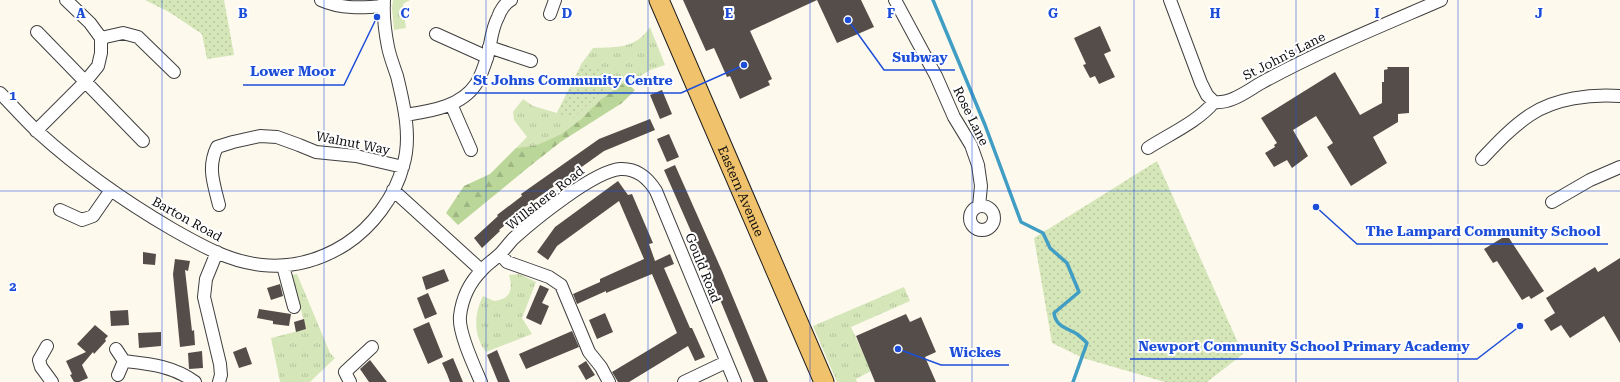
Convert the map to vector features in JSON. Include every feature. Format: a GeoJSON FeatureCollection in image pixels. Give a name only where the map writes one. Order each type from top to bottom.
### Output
{"type":"FeatureCollection","features":[{"type":"Feature","properties":{"kind":"main road","name":"Eastern Avenue"},"geometry":{"type":"LineString","coordinates":[[659,0],[824,382]]}},
{"type":"Feature","properties":{"kind":"street"},"geometry":{"type":"LineString","coordinates":[[36,130],[85,82],[98,66],[101,53],[101,38],[90,23],[66,0]]}},
{"type":"Feature","properties":{"kind":"street"},"geometry":{"type":"LineString","coordinates":[[321,0],[336,6],[349,7],[384,3]]}},
{"type":"Feature","properties":{"kind":"street"},"geometry":{"type":"LineString","coordinates":[[405,115],[431,111],[451,104],[465,96],[476,84],[488,52],[494,25],[499,13],[511,0]]}},
{"type":"Feature","properties":{"kind":"street"},"geometry":{"type":"LineString","coordinates":[[550,14],[554,0]]}},
{"type":"Feature","properties":{"kind":"street","name":"Rose Lane"},"geometry":{"type":"LineString","coordinates":[[895,0],[936,76],[954,117],[971,145],[978,165],[981,186],[979,206]]}},
{"type":"Feature","properties":{"kind":"street"},"geometry":{"type":"LineString","coordinates":[[1148,148],[1210,108],[1214,102],[1207,95],[1201,83],[1170,0]]}},
{"type":"Feature","properties":{"kind":"street","name":"St John's Lane"},"geometry":{"type":"LineString","coordinates":[[1214,102],[1228,101],[1286,69],[1328,49],[1441,0]]}},
{"type":"Feature","properties":{"kind":"street","name":"Barton Road"},"geometry":{"type":"LineString","coordinates":[[0,93],[36,130],[71,160],[111,190],[144,212],[193,241],[240,261],[262,265],[293,265],[339,249],[356,238],[382,209],[393,190],[403,167],[407,134],[405,115],[397,77],[388,48],[384,22],[384,3]]}},
{"type":"Feature","properties":{"kind":"street"},"geometry":{"type":"LineString","coordinates":[[37,32],[143,141]]}},
{"type":"Feature","properties":{"kind":"street"},"geometry":{"type":"LineString","coordinates":[[101,38],[123,33],[138,37],[174,72]]}},
{"type":"Feature","properties":{"kind":"street"},"geometry":{"type":"LineString","coordinates":[[436,34],[488,52],[531,61]]}},
{"type":"Feature","properties":{"kind":"street"},"geometry":{"type":"LineString","coordinates":[[1482,159],[1504,135],[1531,114],[1555,103],[1605,95],[1620,96]]}},
{"type":"Feature","properties":{"kind":"street"},"geometry":{"type":"LineString","coordinates":[[451,104],[472,150]]}},
{"type":"Feature","properties":{"kind":"street","name":"Walnut Way"},"geometry":{"type":"LineString","coordinates":[[219,205],[212,175],[212,158],[217,147],[260,136],[277,137],[316,152],[356,156],[403,167]]}},
{"type":"Feature","properties":{"kind":"street"},"geometry":{"type":"LineString","coordinates":[[1552,202],[1590,180],[1620,167]]}},
{"type":"Feature","properties":{"kind":"street","name":"Willshere Road"},"geometry":{"type":"LineString","coordinates":[[481,382],[465,345],[460,318],[464,297],[481,270],[546,212],[598,175],[620,169],[636,172]]}},
{"type":"Feature","properties":{"kind":"street","name":"Gould Road"},"geometry":{"type":"LineString","coordinates":[[636,172],[649,180],[656,191],[726,362],[736,382]]}},
{"type":"Feature","properties":{"kind":"street"},"geometry":{"type":"LineString","coordinates":[[60,210],[82,220],[93,216],[111,190]]}},
{"type":"Feature","properties":{"kind":"street"},"geometry":{"type":"LineString","coordinates":[[393,190],[481,270]]}},
{"type":"Feature","properties":{"kind":"street"},"geometry":{"type":"LineString","coordinates":[[217,252],[206,279],[204,297],[220,364],[221,375],[219,382]]}},
{"type":"Feature","properties":{"kind":"street"},"geometry":{"type":"LineString","coordinates":[[500,254],[507,262],[549,277],[561,285],[582,332],[589,352],[601,367],[609,382]]}},
{"type":"Feature","properties":{"kind":"street"},"geometry":{"type":"LineString","coordinates":[[283,266],[294,307]]}},
{"type":"Feature","properties":{"kind":"street"},"geometry":{"type":"LineString","coordinates":[[47,346],[39,360],[41,367],[52,382]]}},
{"type":"Feature","properties":{"kind":"street"},"geometry":{"type":"LineString","coordinates":[[350,382],[345,372],[372,347]]}},
{"type":"Feature","properties":{"kind":"street"},"geometry":{"type":"LineString","coordinates":[[116,349],[124,361],[164,366],[184,374],[195,382]]}},
{"type":"Feature","properties":{"kind":"street"},"geometry":{"type":"LineString","coordinates":[[118,375],[124,361]]}},
{"type":"Feature","properties":{"kind":"street"},"geometry":{"type":"LineString","coordinates":[[684,382],[726,362]]}},
{"type":"Feature","properties":{"kind":"green space"},"geometry":{"type":"Polygon","coordinates":[[[145,0],[224,0],[234,55],[207,59],[202,34],[169,12],[145,0]]]}},
{"type":"Feature","properties":{"kind":"green space"},"geometry":{"type":"Polygon","coordinates":[[[393,0],[410,0],[403,4],[406,28],[394,30],[392,8],[393,0]]]}},
{"type":"Feature","properties":{"kind":"green space"},"geometry":{"type":"Polygon","coordinates":[[[650,27],[665,65],[650,70],[631,82],[625,82],[600,100],[580,120],[561,134],[537,145],[516,148],[527,137],[514,120],[513,112],[523,99],[533,106],[557,113],[582,63],[593,48],[617,47],[632,43],[644,34],[650,27]]]}},
{"type":"Feature","properties":{"kind":"green space"},"geometry":{"type":"Polygon","coordinates":[[[582,63],[618,77],[572,119],[557,113],[582,63]]]}},
{"type":"Feature","properties":{"kind":"green space"},"geometry":{"type":"Polygon","coordinates":[[[625,82],[635,90],[622,103],[562,141],[458,225],[446,213],[464,186],[490,174],[516,148],[537,145],[561,134],[580,120],[600,100],[625,82]]]}},
{"type":"Feature","properties":{"kind":"green space"},"geometry":{"type":"Polygon","coordinates":[[[1157,161],[1243,354],[1207,382],[1165,382],[1083,358],[1052,343],[1034,238],[1157,161]]]}},
{"type":"Feature","properties":{"kind":"green space"},"geometry":{"type":"Polygon","coordinates":[[[297,274],[330,353],[335,358],[310,382],[280,382],[271,338],[306,329],[292,275],[297,274]]]}},
{"type":"Feature","properties":{"kind":"green space"},"geometry":{"type":"Polygon","coordinates":[[[519,274],[536,282],[522,318],[532,334],[486,352],[479,339],[476,324],[480,303],[483,296],[494,301],[500,300],[507,296],[511,285],[509,275],[519,274]]]}},
{"type":"Feature","properties":{"kind":"green space"},"geometry":{"type":"Polygon","coordinates":[[[904,287],[910,301],[851,327],[871,371],[856,379],[857,382],[837,382],[813,326],[904,287]]]}},
{"type":"Feature","properties":{"kind":"building"},"geometry":{"type":"Polygon","coordinates":[[[683,0],[817,0],[750,31],[772,79],[768,81],[770,85],[740,99],[730,76],[727,77],[714,48],[706,51],[683,0]]]}},
{"type":"Feature","properties":{"kind":"building"},"geometry":{"type":"Polygon","coordinates":[[[817,0],[861,0],[874,27],[837,43],[817,0]]]}},
{"type":"Feature","properties":{"kind":"building"},"geometry":{"type":"Polygon","coordinates":[[[1100,26],[1111,51],[1104,54],[1115,77],[1099,84],[1095,76],[1090,78],[1083,65],[1086,64],[1074,38],[1100,26]]]}},
{"type":"Feature","properties":{"kind":"building"},"geometry":{"type":"Polygon","coordinates":[[[1387,67],[1409,67],[1409,113],[1398,114],[1398,122],[1373,137],[1387,163],[1351,186],[1327,147],[1333,143],[1316,116],[1293,130],[1308,156],[1292,168],[1287,160],[1274,167],[1265,153],[1275,147],[1274,145],[1277,143],[1261,118],[1335,72],[1360,115],[1382,103],[1382,82],[1384,82],[1384,70],[1388,69],[1387,67]]]}},
{"type":"Feature","properties":{"kind":"building"},"geometry":{"type":"Polygon","coordinates":[[[662,90],[672,114],[660,119],[650,95],[662,90]]]}},
{"type":"Feature","properties":{"kind":"building"},"geometry":{"type":"Polygon","coordinates":[[[650,119],[655,130],[604,151],[523,208],[524,210],[499,230],[500,231],[482,248],[474,238],[498,216],[497,215],[522,196],[521,194],[599,139],[650,119]]]}},
{"type":"Feature","properties":{"kind":"building"},"geometry":{"type":"Polygon","coordinates":[[[669,134],[679,157],[667,162],[657,139],[669,134]]]}},
{"type":"Feature","properties":{"kind":"building"},"geometry":{"type":"Polygon","coordinates":[[[675,165],[722,271],[768,382],[754,382],[704,261],[664,170],[675,165]]]}},
{"type":"Feature","properties":{"kind":"building"},"geometry":{"type":"Polygon","coordinates":[[[618,181],[628,195],[632,194],[653,243],[649,244],[655,261],[670,254],[674,264],[664,268],[690,328],[692,328],[705,357],[695,361],[688,346],[629,382],[618,382],[612,372],[677,333],[652,274],[606,293],[606,291],[577,304],[573,294],[600,282],[600,279],[644,259],[619,201],[557,246],[548,260],[537,252],[555,227],[618,181]]]}},
{"type":"Feature","properties":{"kind":"building"},"geometry":{"type":"Polygon","coordinates":[[[1507,235],[1544,291],[1531,299],[1529,296],[1522,300],[1497,261],[1493,263],[1484,249],[1507,235]]]}},
{"type":"Feature","properties":{"kind":"building"},"geometry":{"type":"Polygon","coordinates":[[[143,252],[156,254],[155,265],[143,264],[143,252]]]}},
{"type":"Feature","properties":{"kind":"building"},"geometry":{"type":"Polygon","coordinates":[[[1620,258],[1620,343],[1604,316],[1570,338],[1561,325],[1551,331],[1544,320],[1555,313],[1546,298],[1595,267],[1598,272],[1620,258]]]}},
{"type":"Feature","properties":{"kind":"building"},"geometry":{"type":"Polygon","coordinates":[[[175,259],[190,261],[188,271],[185,270],[195,345],[180,347],[173,274],[175,259]]]}},
{"type":"Feature","properties":{"kind":"building"},"geometry":{"type":"Polygon","coordinates":[[[444,269],[449,281],[426,290],[422,277],[444,269]]]}},
{"type":"Feature","properties":{"kind":"building"},"geometry":{"type":"Polygon","coordinates":[[[280,284],[283,296],[271,300],[267,288],[280,284]]]}},
{"type":"Feature","properties":{"kind":"building"},"geometry":{"type":"Polygon","coordinates":[[[540,285],[549,289],[542,303],[549,306],[541,325],[526,318],[540,285]]]}},
{"type":"Feature","properties":{"kind":"building"},"geometry":{"type":"Polygon","coordinates":[[[428,293],[437,314],[425,319],[417,298],[428,293]]]}},
{"type":"Feature","properties":{"kind":"building"},"geometry":{"type":"Polygon","coordinates":[[[259,309],[291,314],[289,326],[273,324],[273,321],[257,318],[259,309]]]}},
{"type":"Feature","properties":{"kind":"building"},"geometry":{"type":"Polygon","coordinates":[[[128,310],[129,325],[111,326],[110,311],[128,310]]]}},
{"type":"Feature","properties":{"kind":"building"},"geometry":{"type":"Polygon","coordinates":[[[605,313],[613,332],[597,339],[589,320],[605,313]]]}},
{"type":"Feature","properties":{"kind":"building"},"geometry":{"type":"Polygon","coordinates":[[[906,314],[910,322],[921,317],[936,352],[925,357],[936,382],[875,382],[856,336],[906,314]]]}},
{"type":"Feature","properties":{"kind":"building"},"geometry":{"type":"Polygon","coordinates":[[[304,319],[306,329],[296,332],[294,322],[304,319]]]}},
{"type":"Feature","properties":{"kind":"building"},"geometry":{"type":"Polygon","coordinates":[[[429,322],[443,357],[428,364],[413,329],[429,322]]]}},
{"type":"Feature","properties":{"kind":"building"},"geometry":{"type":"Polygon","coordinates":[[[95,325],[108,336],[105,339],[106,341],[94,354],[93,352],[82,365],[88,378],[79,382],[74,382],[70,375],[72,374],[66,361],[86,352],[77,344],[95,325]]]}},
{"type":"Feature","properties":{"kind":"building"},"geometry":{"type":"Polygon","coordinates":[[[572,331],[579,347],[526,369],[519,354],[572,331]]]}},
{"type":"Feature","properties":{"kind":"building"},"geometry":{"type":"Polygon","coordinates":[[[161,332],[161,346],[139,348],[138,333],[161,332]]]}},
{"type":"Feature","properties":{"kind":"building"},"geometry":{"type":"Polygon","coordinates":[[[246,347],[252,364],[239,368],[233,352],[246,347]]]}},
{"type":"Feature","properties":{"kind":"building"},"geometry":{"type":"Polygon","coordinates":[[[497,350],[510,382],[498,382],[487,355],[497,350]]]}},
{"type":"Feature","properties":{"kind":"building"},"geometry":{"type":"Polygon","coordinates":[[[202,351],[203,368],[189,369],[188,353],[202,351]]]}},
{"type":"Feature","properties":{"kind":"building"},"geometry":{"type":"Polygon","coordinates":[[[453,358],[463,382],[450,382],[442,363],[453,358]]]}},
{"type":"Feature","properties":{"kind":"building"},"geometry":{"type":"Polygon","coordinates":[[[370,360],[387,382],[369,382],[360,369],[370,360]]]}},
{"type":"Feature","properties":{"kind":"building"},"geometry":{"type":"Polygon","coordinates":[[[586,361],[595,375],[586,380],[578,366],[586,361]]]}},
{"type":"Feature","properties":{"kind":"waterway"},"geometry":{"type":"LineString","coordinates":[[933,0],[985,125],[1021,222],[1043,233],[1050,248],[1067,263],[1079,292],[1054,313],[1055,318],[1060,324],[1077,334],[1087,343],[1073,382]]}},
{"type":"Feature","properties":{"kind":"place","name":"Lower Moor"},"geometry":{"type":"Point","coordinates":[377,17]}},
{"type":"Feature","properties":{"kind":"place","name":"Subway"},"geometry":{"type":"Point","coordinates":[848,20]}},
{"type":"Feature","properties":{"kind":"place","name":"St Johns Community Centre"},"geometry":{"type":"Point","coordinates":[744,65]}},
{"type":"Feature","properties":{"kind":"place","name":"The Lampard Community School"},"geometry":{"type":"Point","coordinates":[1316,207]}},
{"type":"Feature","properties":{"kind":"place","name":"Newport Community School Primary Academy"},"geometry":{"type":"Point","coordinates":[1520,326]}},
{"type":"Feature","properties":{"kind":"place","name":"Wickes"},"geometry":{"type":"Point","coordinates":[898,349]}}]}
